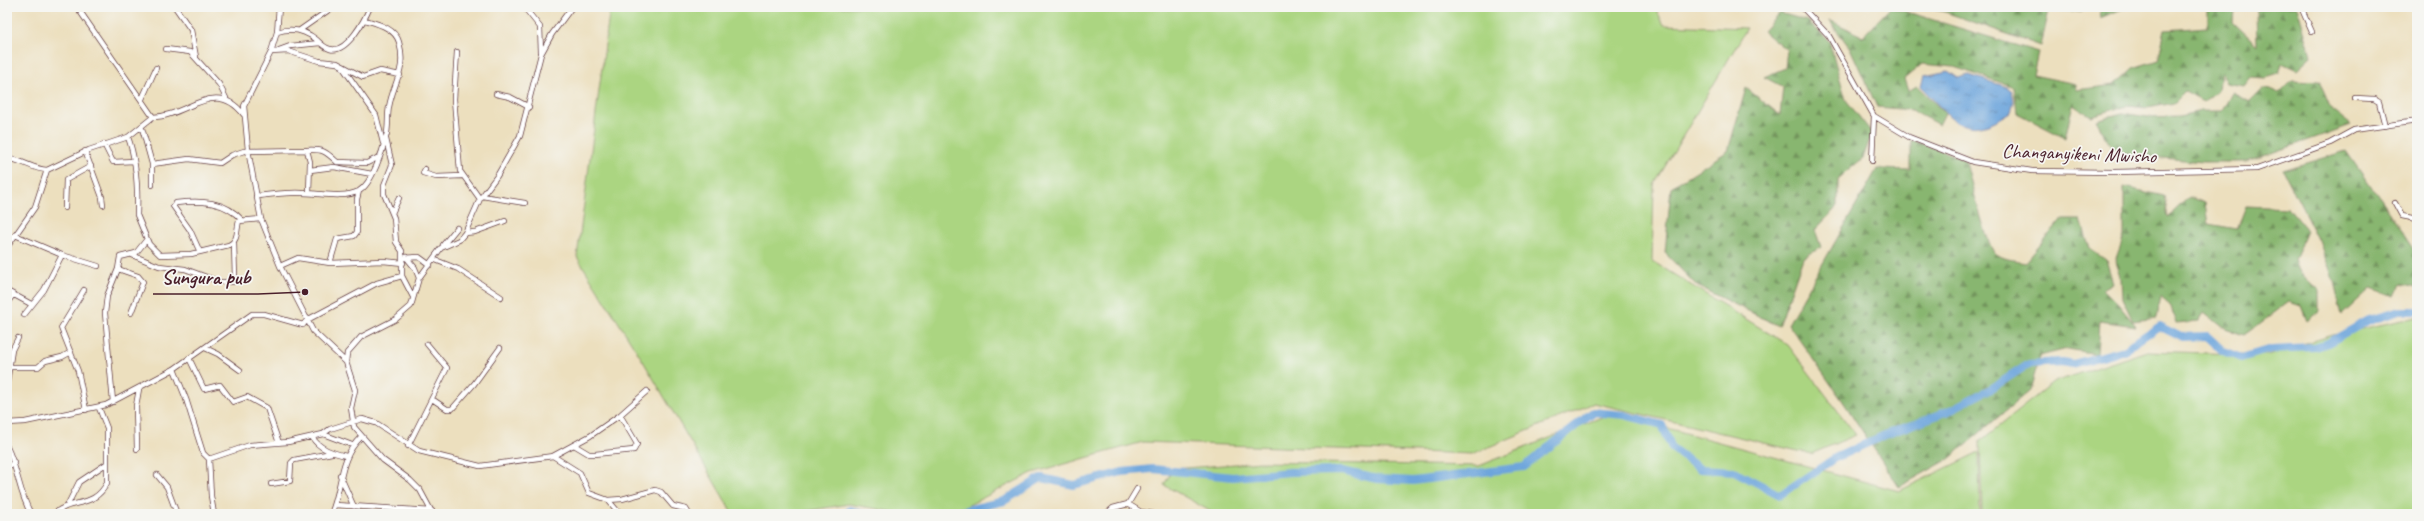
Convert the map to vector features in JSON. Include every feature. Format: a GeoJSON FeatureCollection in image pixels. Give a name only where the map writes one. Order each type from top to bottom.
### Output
{"type":"FeatureCollection","features":[{"type":"Feature","properties":{"kind":"street"},"geometry":{"type":"LineString","coordinates":[[76,7],[142,99],[153,117]]}},
{"type":"Feature","properties":{"kind":"street"},"geometry":{"type":"LineString","coordinates":[[175,7],[191,30],[196,57]]}},
{"type":"Feature","properties":{"kind":"street"},"geometry":{"type":"LineString","coordinates":[[279,7],[277,32],[271,52],[244,106],[248,150],[256,196],[261,219],[280,266],[307,320],[314,331],[346,362]]}},
{"type":"Feature","properties":{"kind":"street"},"geometry":{"type":"LineString","coordinates":[[300,30],[333,7]]}},
{"type":"Feature","properties":{"kind":"street"},"geometry":{"type":"LineString","coordinates":[[277,32],[283,30],[300,30],[329,49],[338,49],[352,38],[365,20],[370,7]]}},
{"type":"Feature","properties":{"kind":"street"},"geometry":{"type":"LineString","coordinates":[[441,248],[459,240],[465,233],[481,197],[497,176],[517,143],[529,107],[541,54],[540,27],[524,7]]}},
{"type":"Feature","properties":{"kind":"street"},"geometry":{"type":"LineString","coordinates":[[541,54],[552,34],[572,7]]}},
{"type":"Feature","properties":{"kind":"street","name":"Changanyikeni Mwisho"},"geometry":{"type":"LineString","coordinates":[[1802,7],[1829,36],[1874,116],[1909,137],[1973,162],[2032,170],[2107,172],[2257,169],[2330,143],[2354,130],[2417,122]]}},
{"type":"Feature","properties":{"kind":"street"},"geometry":{"type":"LineString","coordinates":[[2301,7],[2312,32]]}},
{"type":"Feature","properties":{"kind":"street"},"geometry":{"type":"LineString","coordinates":[[330,263],[337,239],[354,236],[357,232],[357,199],[359,191],[372,174],[380,156],[385,141],[388,108],[400,75],[400,52],[395,35],[382,25],[365,20]]}},
{"type":"Feature","properties":{"kind":"street"},"geometry":{"type":"LineString","coordinates":[[271,52],[290,46],[320,43]]}},
{"type":"Feature","properties":{"kind":"street"},"geometry":{"type":"LineString","coordinates":[[166,49],[183,50],[196,57],[219,84],[226,98],[238,107],[244,115]]}},
{"type":"Feature","properties":{"kind":"street"},"geometry":{"type":"LineString","coordinates":[[278,50],[288,51],[319,61],[340,64],[363,77],[380,71],[400,75]]}},
{"type":"Feature","properties":{"kind":"street"},"geometry":{"type":"LineString","coordinates":[[457,52],[454,99],[459,162],[462,176],[481,197],[525,203]]}},
{"type":"Feature","properties":{"kind":"street"},"geometry":{"type":"LineString","coordinates":[[340,64],[376,115],[385,141],[392,165],[384,189],[392,213],[396,242],[404,259],[402,276],[413,297]]}},
{"type":"Feature","properties":{"kind":"street"},"geometry":{"type":"LineString","coordinates":[[142,99],[156,68]]}},
{"type":"Feature","properties":{"kind":"street"},"geometry":{"type":"LineString","coordinates":[[496,94],[510,97],[529,107]]}},
{"type":"Feature","properties":{"kind":"street"},"geometry":{"type":"LineString","coordinates":[[7,159],[16,159],[31,167],[47,170],[86,151],[128,137],[142,128],[153,117],[164,116],[211,99],[226,98]]}},
{"type":"Feature","properties":{"kind":"street"},"geometry":{"type":"LineString","coordinates":[[2355,98],[2374,99],[2379,102],[2384,126]]}},
{"type":"Feature","properties":{"kind":"street"},"geometry":{"type":"LineString","coordinates":[[1872,161],[1874,116]]}},
{"type":"Feature","properties":{"kind":"street"},"geometry":{"type":"LineString","coordinates":[[142,128],[152,164],[152,185]]}},
{"type":"Feature","properties":{"kind":"street"},"geometry":{"type":"LineString","coordinates":[[128,137],[134,160],[138,188],[137,196],[139,208],[136,212],[147,240],[160,255],[186,254],[234,242]]}},
{"type":"Feature","properties":{"kind":"street"},"geometry":{"type":"LineString","coordinates":[[104,144],[112,161],[134,160]]}},
{"type":"Feature","properties":{"kind":"street"},"geometry":{"type":"LineString","coordinates":[[152,164],[189,159],[220,163],[232,155],[248,150],[307,150],[326,152],[330,154],[337,162],[367,163],[375,161],[380,156]]}},
{"type":"Feature","properties":{"kind":"street"},"geometry":{"type":"LineString","coordinates":[[307,150],[310,170],[309,193]]}},
{"type":"Feature","properties":{"kind":"street"},"geometry":{"type":"LineString","coordinates":[[86,151],[102,197],[103,205]]}},
{"type":"Feature","properties":{"kind":"street"},"geometry":{"type":"LineString","coordinates":[[65,208],[66,180],[91,166]]}},
{"type":"Feature","properties":{"kind":"street"},"geometry":{"type":"LineString","coordinates":[[310,170],[334,168],[372,174]]}},
{"type":"Feature","properties":{"kind":"street"},"geometry":{"type":"LineString","coordinates":[[7,247],[35,207],[47,170]]}},
{"type":"Feature","properties":{"kind":"street"},"geometry":{"type":"LineString","coordinates":[[425,170],[423,173],[436,177],[462,176]]}},
{"type":"Feature","properties":{"kind":"street"},"geometry":{"type":"LineString","coordinates":[[256,196],[309,193],[339,194],[359,191]]}},
{"type":"Feature","properties":{"kind":"street"},"geometry":{"type":"LineString","coordinates":[[392,213],[399,198]]}},
{"type":"Feature","properties":{"kind":"street"},"geometry":{"type":"LineString","coordinates":[[199,250],[190,230],[176,212],[174,204],[191,202],[216,204],[230,209],[242,220]]}},
{"type":"Feature","properties":{"kind":"street"},"geometry":{"type":"LineString","coordinates":[[2394,203],[2402,216],[2417,219]]}},
{"type":"Feature","properties":{"kind":"street"},"geometry":{"type":"LineString","coordinates":[[131,255],[159,266],[185,269],[220,282],[233,282],[235,278],[234,242],[237,236],[238,224],[242,220],[261,219]]}},
{"type":"Feature","properties":{"kind":"street"},"geometry":{"type":"LineString","coordinates":[[465,233],[475,232],[505,221]]}},
{"type":"Feature","properties":{"kind":"street"},"geometry":{"type":"LineString","coordinates":[[432,512],[420,490],[410,480],[383,460],[360,437],[352,421],[351,408],[355,390],[346,362],[346,353],[361,337],[404,313],[411,306],[419,278],[457,228]]}},
{"type":"Feature","properties":{"kind":"street"},"geometry":{"type":"LineString","coordinates":[[15,235],[62,255],[98,266]]}},
{"type":"Feature","properties":{"kind":"street"},"geometry":{"type":"LineString","coordinates":[[112,402],[104,323],[107,296],[118,269],[120,257],[136,253],[147,240]]}},
{"type":"Feature","properties":{"kind":"street"},"geometry":{"type":"LineString","coordinates":[[24,315],[31,304],[40,298],[62,255]]}},
{"type":"Feature","properties":{"kind":"street"},"geometry":{"type":"LineString","coordinates":[[280,266],[298,258],[330,263],[383,261],[419,257],[430,265]]}},
{"type":"Feature","properties":{"kind":"street"},"geometry":{"type":"LineString","coordinates":[[433,258],[458,269],[501,297]]}},
{"type":"Feature","properties":{"kind":"street"},"geometry":{"type":"LineString","coordinates":[[404,259],[415,268],[419,278]]}},
{"type":"Feature","properties":{"kind":"street"},"geometry":{"type":"LineString","coordinates":[[118,269],[138,276],[143,282],[131,313]]}},
{"type":"Feature","properties":{"kind":"street"},"geometry":{"type":"LineString","coordinates":[[7,423],[99,408],[139,389],[174,369],[205,348],[234,324],[252,314],[264,314],[303,325],[307,320],[378,283],[402,276]]}},
{"type":"Feature","properties":{"kind":"street"},"geometry":{"type":"LineString","coordinates":[[84,290],[61,325],[61,332],[71,352],[86,410]]}},
{"type":"Feature","properties":{"kind":"street"},"geometry":{"type":"LineString","coordinates":[[7,291],[31,304]]}},
{"type":"Feature","properties":{"kind":"street"},"geometry":{"type":"LineString","coordinates":[[7,303],[13,294]]}},
{"type":"Feature","properties":{"kind":"street"},"geometry":{"type":"LineString","coordinates":[[7,382],[12,350],[18,338]]}},
{"type":"Feature","properties":{"kind":"street"},"geometry":{"type":"LineString","coordinates":[[408,446],[447,368],[427,344]]}},
{"type":"Feature","properties":{"kind":"street"},"geometry":{"type":"LineString","coordinates":[[205,348],[218,354],[240,370]]}},
{"type":"Feature","properties":{"kind":"street"},"geometry":{"type":"LineString","coordinates":[[432,399],[447,409],[452,409],[474,384],[500,348]]}},
{"type":"Feature","properties":{"kind":"street"},"geometry":{"type":"LineString","coordinates":[[10,367],[38,366],[45,361],[62,357],[71,352]]}},
{"type":"Feature","properties":{"kind":"street"},"geometry":{"type":"LineString","coordinates":[[189,358],[204,389],[220,385],[233,402],[247,397],[267,408],[279,443]]}},
{"type":"Feature","properties":{"kind":"street"},"geometry":{"type":"LineString","coordinates":[[174,369],[186,399],[203,453],[209,459],[211,496],[214,514]]}},
{"type":"Feature","properties":{"kind":"street"},"geometry":{"type":"LineString","coordinates":[[137,449],[136,406],[139,389]]}},
{"type":"Feature","properties":{"kind":"street"},"geometry":{"type":"LineString","coordinates":[[209,459],[250,445],[279,443],[323,434],[352,421],[362,419],[376,423],[408,446],[419,451],[480,466],[553,456],[574,445],[620,415],[646,390]]}},
{"type":"Feature","properties":{"kind":"street"},"geometry":{"type":"LineString","coordinates":[[54,514],[68,504],[90,501],[103,490],[108,476],[106,464],[107,428],[99,408]]}},
{"type":"Feature","properties":{"kind":"street"},"geometry":{"type":"LineString","coordinates":[[574,445],[589,454],[634,450],[637,444],[620,415]]}},
{"type":"Feature","properties":{"kind":"street"},"geometry":{"type":"LineString","coordinates":[[323,434],[352,444]]}},
{"type":"Feature","properties":{"kind":"street"},"geometry":{"type":"LineString","coordinates":[[312,436],[316,442],[332,453],[346,456]]}},
{"type":"Feature","properties":{"kind":"street"},"geometry":{"type":"LineString","coordinates":[[331,514],[335,505],[340,475],[346,456],[352,444],[360,437]]}},
{"type":"Feature","properties":{"kind":"street"},"geometry":{"type":"LineString","coordinates":[[7,447],[14,462],[22,493],[32,514]]}},
{"type":"Feature","properties":{"kind":"street"},"geometry":{"type":"LineString","coordinates":[[271,484],[290,480],[291,463],[294,460],[332,453]]}},
{"type":"Feature","properties":{"kind":"street"},"geometry":{"type":"LineString","coordinates":[[553,456],[580,473],[589,493],[608,500],[622,499],[654,490],[661,492],[673,506],[686,509],[689,514]]}},
{"type":"Feature","properties":{"kind":"street"},"geometry":{"type":"LineString","coordinates":[[7,468],[14,462]]}},
{"type":"Feature","properties":{"kind":"street"},"geometry":{"type":"LineString","coordinates":[[68,504],[79,482],[106,464]]}},
{"type":"Feature","properties":{"kind":"street"},"geometry":{"type":"LineString","coordinates":[[157,474],[167,487],[177,514]]}},
{"type":"Feature","properties":{"kind":"street"},"geometry":{"type":"LineString","coordinates":[[340,475],[354,507]]}},
{"type":"Feature","properties":{"kind":"street"},"geometry":{"type":"LineString","coordinates":[[1106,514],[1112,508],[1128,504],[1137,489]]}},
{"type":"Feature","properties":{"kind":"street"},"geometry":{"type":"LineString","coordinates":[[608,500],[620,514]]}},
{"type":"Feature","properties":{"kind":"street"},"geometry":{"type":"LineString","coordinates":[[1128,504],[1141,512],[1154,514]]}},
{"type":"Feature","properties":{"kind":"street"},"geometry":{"type":"LineString","coordinates":[[335,505],[432,512]]}},
{"type":"Feature","properties":{"kind":"green space"},"geometry":{"type":"Polygon","coordinates":[[[610,7],[1655,7],[1664,25],[1747,28],[1654,185],[1652,261],[1788,345],[1856,435],[1811,454],[1594,403],[1472,454],[1143,442],[1032,473],[951,514],[905,514],[849,504],[789,514],[733,514],[643,361],[577,257],[610,7]]]}},
{"type":"Feature","properties":{"kind":"green space"},"geometry":{"type":"Polygon","coordinates":[[[1891,7],[2038,52],[2033,75],[2076,84],[2076,90],[2115,85],[2133,68],[2158,60],[2165,30],[2208,27],[2208,7],[2234,9],[2233,22],[2257,45],[2256,10],[2253,7],[2297,7],[2312,56],[2297,70],[2282,63],[2279,74],[2266,78],[2250,77],[2243,86],[2226,83],[2220,71],[2218,90],[2203,102],[2185,92],[2174,103],[2148,108],[2127,106],[2091,116],[2073,104],[2065,138],[2017,113],[2014,87],[1954,67],[1922,64],[1904,79],[1908,91],[1917,86],[1945,113],[1939,125],[1911,110],[1877,107],[1850,48],[1829,20],[1863,36],[1891,7]]]}},
{"type":"Feature","properties":{"kind":"green space"},"geometry":{"type":"Polygon","coordinates":[[[1923,7],[2082,7],[2082,12],[2049,10],[2041,46],[1945,12],[1923,7]]]}},
{"type":"Feature","properties":{"kind":"green space"},"geometry":{"type":"Polygon","coordinates":[[[2099,7],[2127,7],[2100,18],[2099,7]]]}},
{"type":"Feature","properties":{"kind":"green space"},"geometry":{"type":"Polygon","coordinates":[[[1780,13],[1808,21],[1829,41],[1846,100],[1872,133],[1863,158],[1838,179],[1838,206],[1815,230],[1821,247],[1803,258],[1779,326],[1697,286],[1665,253],[1671,187],[1728,151],[1746,88],[1780,115],[1783,87],[1764,77],[1785,68],[1787,50],[1763,31],[1780,13]]]}},
{"type":"Feature","properties":{"kind":"green space"},"geometry":{"type":"Polygon","coordinates":[[[2292,80],[2319,81],[2331,109],[2351,125],[2247,162],[2203,162],[2115,153],[2096,120],[2122,113],[2148,117],[2179,116],[2201,111],[2222,111],[2232,93],[2250,102],[2265,87],[2279,93],[2292,80]]]}},
{"type":"Feature","properties":{"kind":"green space"},"geometry":{"type":"Polygon","coordinates":[[[1911,140],[1965,159],[1987,237],[1994,252],[2001,257],[2026,262],[2061,220],[2081,220],[2090,249],[2106,260],[2113,283],[2103,289],[2118,304],[2136,326],[2099,321],[2097,354],[2067,349],[2040,356],[2030,390],[1949,459],[1899,487],[1842,400],[1788,324],[1877,169],[1911,170],[1911,140]]]}},
{"type":"Feature","properties":{"kind":"green space"},"geometry":{"type":"Polygon","coordinates":[[[2346,151],[2417,253],[2417,287],[2401,283],[2395,296],[2371,288],[2342,315],[2334,282],[2319,241],[2283,170],[2346,151]]]}},
{"type":"Feature","properties":{"kind":"green space"},"geometry":{"type":"Polygon","coordinates":[[[2124,187],[2164,196],[2168,217],[2189,197],[2205,203],[2208,224],[2237,229],[2246,206],[2288,208],[2307,231],[2295,259],[2298,269],[2306,280],[2319,288],[2319,311],[2307,321],[2301,306],[2289,302],[2244,335],[2223,328],[2204,313],[2199,321],[2176,323],[2171,307],[2161,295],[2157,318],[2133,321],[2122,298],[2121,279],[2115,261],[2124,236],[2124,187]]]}},
{"type":"Feature","properties":{"kind":"green space"},"geometry":{"type":"Polygon","coordinates":[[[2417,317],[2417,514],[1982,514],[1980,441],[2054,382],[2147,351],[2267,355],[2333,335],[2417,317]]]}},
{"type":"Feature","properties":{"kind":"green space"},"geometry":{"type":"Polygon","coordinates":[[[1612,413],[1899,491],[1979,452],[1980,514],[1215,514],[1164,485],[1173,469],[1261,462],[1479,466],[1612,413]]]}},
{"type":"Feature","properties":{"kind":"water"},"geometry":{"type":"Polygon","coordinates":[[[1948,71],[1958,78],[1969,75],[2007,87],[2012,91],[2014,102],[2011,112],[1995,121],[1981,126],[1960,124],[1951,118],[1921,87],[1924,76],[1948,71]]]}},
{"type":"Feature","properties":{"kind":"waterway"},"geometry":{"type":"LineString","coordinates":[[958,514],[959,512],[1004,501],[1041,478],[1074,485],[1122,472],[1153,469],[1233,477],[1290,472],[1342,471],[1377,479],[1413,481],[1524,467],[1593,412],[1624,415],[1662,425],[1672,448],[1700,469],[1734,471],[1780,495],[1835,458],[1885,435],[1946,412],[1992,388],[2029,364],[2062,362],[2073,364],[2124,350],[2159,326],[2181,337],[2207,336],[2223,351],[2241,358],[2271,349],[2315,347],[2328,343],[2369,320],[2400,311],[2417,311]]}},
{"type":"Feature","properties":{"kind":"waterway"},"geometry":{"type":"LineString","coordinates":[[847,514],[850,510],[862,514]]}},
{"type":"Feature","properties":{"kind":"place","name":"Sungura pub"},"geometry":{"type":"Point","coordinates":[305,292]}}]}
